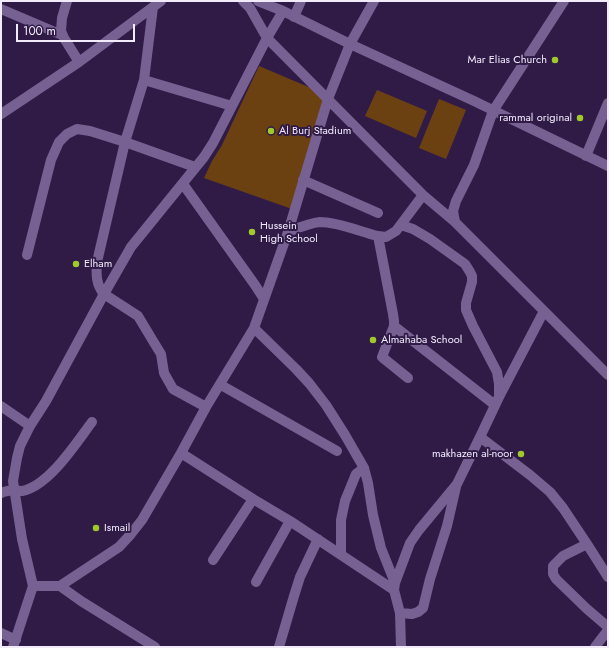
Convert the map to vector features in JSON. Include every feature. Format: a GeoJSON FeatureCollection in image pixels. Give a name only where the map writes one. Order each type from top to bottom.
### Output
{"type":"FeatureCollection","features":[{"type":"Feature","properties":{"kind":"street"},"geometry":{"type":"LineString","coordinates":[[67,1],[62,18],[62,35],[79,62]]}},
{"type":"Feature","properties":{"kind":"street"},"geometry":{"type":"LineString","coordinates":[[243,1],[250,8],[267,38],[423,195],[454,222],[608,375]]}},
{"type":"Feature","properties":{"kind":"street"},"geometry":{"type":"LineString","coordinates":[[258,1],[283,11],[608,166]]}},
{"type":"Feature","properties":{"kind":"street"},"geometry":{"type":"LineString","coordinates":[[294,17],[302,1]]}},
{"type":"Feature","properties":{"kind":"street"},"geometry":{"type":"LineString","coordinates":[[34,586],[60,586],[119,547],[131,534],[142,520],[206,407],[254,328],[288,232],[328,99],[350,44],[374,1]]}},
{"type":"Feature","properties":{"kind":"street"},"geometry":{"type":"LineString","coordinates":[[454,222],[453,211],[456,201],[474,166],[493,111],[564,1]]}},
{"type":"Feature","properties":{"kind":"street"},"geometry":{"type":"LineString","coordinates":[[1,114],[79,62],[157,4]]}},
{"type":"Feature","properties":{"kind":"street"},"geometry":{"type":"LineString","coordinates":[[157,4],[144,80],[125,142],[97,262],[97,282],[100,290],[104,294],[138,316],[161,354],[164,373],[173,389],[206,407]]}},
{"type":"Feature","properties":{"kind":"street"},"geometry":{"type":"LineString","coordinates":[[1,9],[62,35]]}},
{"type":"Feature","properties":{"kind":"street"},"geometry":{"type":"LineString","coordinates":[[1,633],[14,643],[34,586],[22,538],[13,481],[20,446],[131,247],[183,184],[213,144],[267,38],[283,11]]}},
{"type":"Feature","properties":{"kind":"street"},"geometry":{"type":"LineString","coordinates":[[144,80],[232,106]]}},
{"type":"Feature","properties":{"kind":"street"},"geometry":{"type":"LineString","coordinates":[[586,156],[608,103]]}},
{"type":"Feature","properties":{"kind":"street"},"geometry":{"type":"LineString","coordinates":[[27,255],[52,160],[59,142],[67,134],[77,129],[90,131],[195,167]]}},
{"type":"Feature","properties":{"kind":"street"},"geometry":{"type":"LineString","coordinates":[[303,180],[378,213]]}},
{"type":"Feature","properties":{"kind":"street"},"geometry":{"type":"LineString","coordinates":[[183,184],[255,285],[264,300]]}},
{"type":"Feature","properties":{"kind":"street"},"geometry":{"type":"LineString","coordinates":[[288,232],[315,223],[330,223],[386,237],[392,235],[401,225],[423,195]]}},
{"type":"Feature","properties":{"kind":"street"},"geometry":{"type":"LineString","coordinates":[[401,225],[413,229],[430,239],[465,264],[470,272],[472,282],[466,303],[466,310],[479,339],[497,372],[499,384],[497,401]]}},
{"type":"Feature","properties":{"kind":"street"},"geometry":{"type":"LineString","coordinates":[[378,236],[394,321],[394,326],[382,357],[408,378]]}},
{"type":"Feature","properties":{"kind":"street"},"geometry":{"type":"LineString","coordinates":[[400,613],[412,614],[423,608],[430,579],[447,526],[457,484],[497,401],[544,311]]}},
{"type":"Feature","properties":{"kind":"street"},"geometry":{"type":"LineString","coordinates":[[394,326],[497,401]]}},
{"type":"Feature","properties":{"kind":"street"},"geometry":{"type":"LineString","coordinates":[[254,328],[296,369],[326,405],[364,468],[381,548],[395,587],[400,613],[402,639],[401,647]]}},
{"type":"Feature","properties":{"kind":"street"},"geometry":{"type":"LineString","coordinates":[[221,384],[337,451]]}},
{"type":"Feature","properties":{"kind":"street"},"geometry":{"type":"LineString","coordinates":[[1,406],[30,426]]}},
{"type":"Feature","properties":{"kind":"street"},"geometry":{"type":"LineString","coordinates":[[1,493],[15,490],[22,491],[50,476],[92,422]]}},
{"type":"Feature","properties":{"kind":"street"},"geometry":{"type":"LineString","coordinates":[[480,437],[550,492],[563,508],[608,577]]}},
{"type":"Feature","properties":{"kind":"street"},"geometry":{"type":"LineString","coordinates":[[181,453],[290,521],[341,555],[395,587]]}},
{"type":"Feature","properties":{"kind":"street"},"geometry":{"type":"LineString","coordinates":[[341,555],[342,520],[345,501],[356,474],[364,468]]}},
{"type":"Feature","properties":{"kind":"street"},"geometry":{"type":"LineString","coordinates":[[395,587],[410,543],[457,484]]}},
{"type":"Feature","properties":{"kind":"street"},"geometry":{"type":"LineString","coordinates":[[212,560],[253,499]]}},
{"type":"Feature","properties":{"kind":"street"},"geometry":{"type":"LineString","coordinates":[[256,582],[290,521]]}},
{"type":"Feature","properties":{"kind":"street"},"geometry":{"type":"LineString","coordinates":[[279,647],[300,577],[318,539]]}},
{"type":"Feature","properties":{"kind":"street"},"geometry":{"type":"LineString","coordinates":[[587,544],[563,556],[552,566],[553,574],[556,579],[608,629],[594,647]]}},
{"type":"Feature","properties":{"kind":"street"},"geometry":{"type":"LineString","coordinates":[[60,586],[81,601],[155,647]]}},
{"type":"Feature","properties":{"kind":"shaded area","name":"Al Burj Stadium"},"geometry":{"type":"Polygon","coordinates":[[[259,66],[325,94],[292,209],[204,178],[222,145],[259,66]]]}},
{"type":"Feature","properties":{"kind":"shaded area"},"geometry":{"type":"Polygon","coordinates":[[[377,90],[427,111],[416,138],[365,116],[377,90]]]}},
{"type":"Feature","properties":{"kind":"shaded area"},"geometry":{"type":"Polygon","coordinates":[[[439,99],[466,110],[446,159],[419,148],[439,99]]]}},
{"type":"Feature","properties":{"kind":"place","name":"Mar Elias Church"},"geometry":{"type":"Point","coordinates":[555,60]}},
{"type":"Feature","properties":{"kind":"place","name":"rammal original"},"geometry":{"type":"Point","coordinates":[580,118]}},
{"type":"Feature","properties":{"kind":"place","name":"Al Burj Stadium"},"geometry":{"type":"Point","coordinates":[271,131]}},
{"type":"Feature","properties":{"kind":"place","name":"Hussein High School"},"geometry":{"type":"Point","coordinates":[252,232]}},
{"type":"Feature","properties":{"kind":"place","name":"Elham"},"geometry":{"type":"Point","coordinates":[76,264]}},
{"type":"Feature","properties":{"kind":"place","name":"Almahaba School"},"geometry":{"type":"Point","coordinates":[373,340]}},
{"type":"Feature","properties":{"kind":"place","name":"makhazen al-noor"},"geometry":{"type":"Point","coordinates":[521,454]}},
{"type":"Feature","properties":{"kind":"place","name":"Ismail"},"geometry":{"type":"Point","coordinates":[96,528]}}]}
